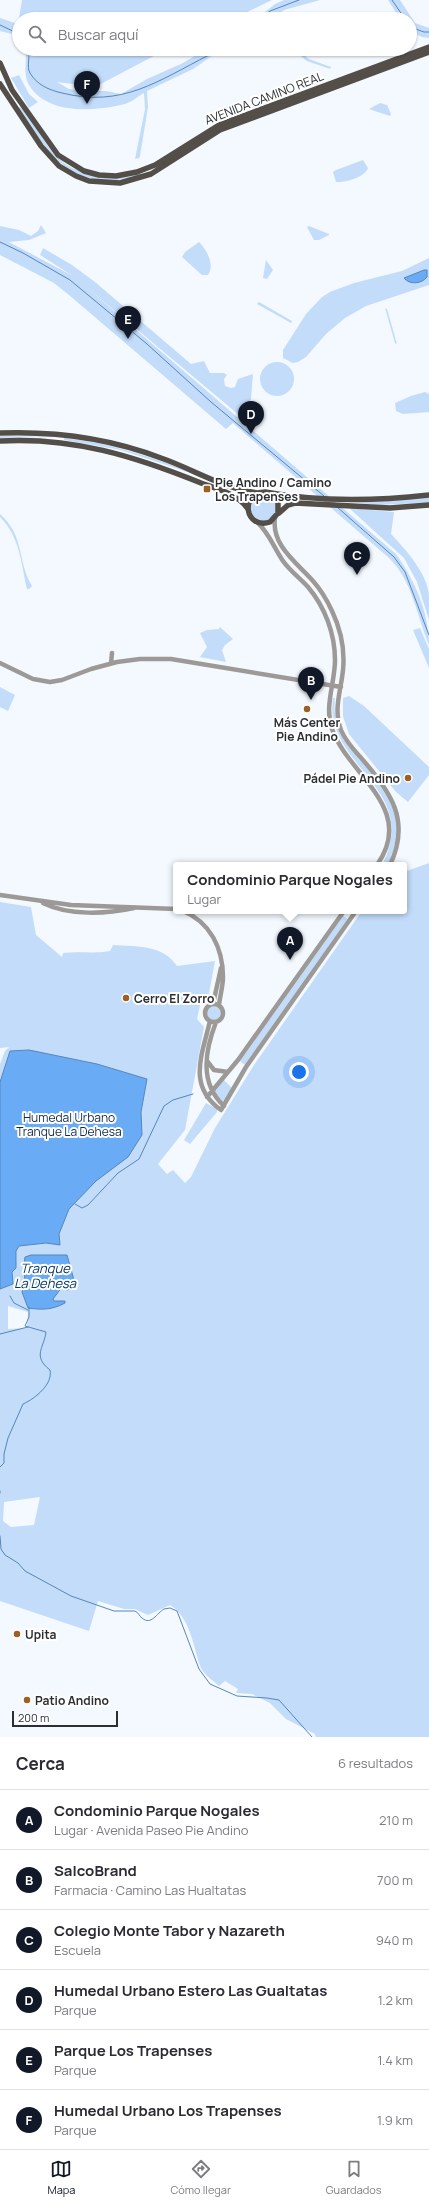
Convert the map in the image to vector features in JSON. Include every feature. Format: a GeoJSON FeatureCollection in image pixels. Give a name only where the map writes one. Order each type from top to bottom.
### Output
{"type":"FeatureCollection","features":[{"type":"Feature","properties":{"kind":"main road","name":"AVENIDA CAMINO REAL"},"geometry":{"type":"LineString","coordinates":[[417,51],[429,47]]}},
{"type":"Feature","properties":{"kind":"main road","name":"AVENIDA CAMINO REAL"},"geometry":{"type":"LineString","coordinates":[[0,84],[48,156],[71,174],[83,179],[103,183],[120,183],[142,178],[220,130],[429,52]]}},
{"type":"Feature","properties":{"kind":"main road","name":"AVENIDA CAMINO REAL"},"geometry":{"type":"LineString","coordinates":[[0,63],[9,85],[52,148],[73,166],[88,173],[103,176],[123,175],[142,171],[161,162],[219,125],[405,56]]}},
{"type":"Feature","properties":{"kind":"main road"},"geometry":{"type":"LineString","coordinates":[[16,109],[18,106],[22,105]]}},
{"type":"Feature","properties":{"kind":"main road"},"geometry":{"type":"LineString","coordinates":[[142,171],[142,178]]}},
{"type":"Feature","properties":{"kind":"main road"},"geometry":{"type":"LineString","coordinates":[[0,433],[62,434],[130,447],[236,488],[258,493],[315,498],[398,497],[429,494]]}},
{"type":"Feature","properties":{"kind":"main road"},"geometry":{"type":"LineString","coordinates":[[56,442],[60,440],[62,434]]}},
{"type":"Feature","properties":{"kind":"main road"},"geometry":{"type":"LineString","coordinates":[[0,441],[56,442],[123,454],[236,497],[248,509],[252,518],[258,523],[267,523],[293,504],[323,504],[390,508],[429,505]]}},
{"type":"Feature","properties":{"kind":"main road"},"geometry":{"type":"LineString","coordinates":[[192,479],[202,474]]}},
{"type":"Feature","properties":{"kind":"main road"},"geometry":{"type":"LineString","coordinates":[[248,509],[250,499],[258,493]]}},
{"type":"Feature","properties":{"kind":"main road"},"geometry":{"type":"LineString","coordinates":[[269,493],[278,501],[277,516]]}},
{"type":"Feature","properties":{"kind":"street"},"geometry":{"type":"LineString","coordinates":[[277,516],[275,532],[284,550],[316,585],[335,618],[343,648],[343,669],[337,711],[343,734],[385,787],[395,807],[398,821],[398,839],[391,862]]}},
{"type":"Feature","properties":{"kind":"street"},"geometry":{"type":"LineString","coordinates":[[258,523],[264,529],[285,563],[314,594],[326,614],[335,650],[329,711],[335,736],[345,752],[379,796],[387,814],[388,837],[379,862]]}},
{"type":"Feature","properties":{"kind":"street"},"geometry":{"type":"LineString","coordinates":[[111,663],[112,653]]}},
{"type":"Feature","properties":{"kind":"street"},"geometry":{"type":"LineString","coordinates":[[0,663],[33,679],[50,682],[62,680],[111,663],[140,659],[180,660],[262,676],[340,688]]}},
{"type":"Feature","properties":{"kind":"street"},"geometry":{"type":"LineString","coordinates":[[0,895],[42,902],[59,909],[76,912],[116,911],[138,907],[173,909]]}},
{"type":"Feature","properties":{"kind":"street"},"geometry":{"type":"LineString","coordinates":[[188,914],[200,921],[211,933],[218,948],[223,979],[219,1005]]}},
{"type":"Feature","properties":{"kind":"street"},"geometry":{"type":"LineString","coordinates":[[207,1097],[228,1072],[342,914]]}},
{"type":"Feature","properties":{"kind":"street"},"geometry":{"type":"LineString","coordinates":[[223,1108],[246,1067],[354,914]]}},
{"type":"Feature","properties":{"kind":"street"},"geometry":{"type":"LineString","coordinates":[[213,1004],[219,1005],[223,1010],[221,1020],[216,1022],[210,1021],[206,1017],[205,1010],[213,1004],[222,966]]}},
{"type":"Feature","properties":{"kind":"street"},"geometry":{"type":"LineString","coordinates":[[210,1021],[200,1067],[202,1088],[207,1097],[223,1108]]}},
{"type":"Feature","properties":{"kind":"street"},"geometry":{"type":"LineString","coordinates":[[216,1022],[206,1060],[206,1074],[208,1085],[223,1108]]}},
{"type":"Feature","properties":{"kind":"street"},"geometry":{"type":"LineString","coordinates":[[206,1060],[214,1070],[228,1072]]}},
{"type":"Feature","properties":{"kind":"street"},"geometry":{"type":"LineString","coordinates":[[202,1088],[206,1088],[208,1085]]}},
{"type":"Feature","properties":{"kind":"green space"},"geometry":{"type":"Polygon","coordinates":[[[22,0],[272,0],[247,12],[20,12],[22,0]]]}},
{"type":"Feature","properties":{"kind":"green space"},"geometry":{"type":"Polygon","coordinates":[[[284,0],[320,0],[281,12],[265,12],[275,4],[284,0]]]}},
{"type":"Feature","properties":{"kind":"green space"},"geometry":{"type":"Polygon","coordinates":[[[388,0],[400,0],[408,12],[396,12],[388,0]]]}},
{"type":"Feature","properties":{"kind":"green space"},"geometry":{"type":"Polygon","coordinates":[[[0,18],[12,22],[12,34],[0,31],[0,18]]]}},
{"type":"Feature","properties":{"kind":"green space"},"geometry":{"type":"Polygon","coordinates":[[[417,24],[429,28],[429,38],[417,34],[417,24]]]}},
{"type":"Feature","properties":{"kind":"green space"},"geometry":{"type":"Polygon","coordinates":[[[26,56],[154,56],[95,87],[57,82],[69,89],[80,91],[106,91],[121,94],[147,79],[183,63],[194,56],[212,56],[193,69],[147,91],[148,107],[140,156],[139,158],[135,159],[145,109],[144,93],[130,102],[113,106],[73,109],[60,106],[48,102],[37,95],[29,85],[25,72],[26,56]]]}},
{"type":"Feature","properties":{"kind":"green space"},"geometry":{"type":"Polygon","coordinates":[[[301,56],[305,56],[309,59],[331,67],[330,69],[307,61],[301,56]]]}},
{"type":"Feature","properties":{"kind":"green space"},"geometry":{"type":"Polygon","coordinates":[[[19,75],[29,94],[38,102],[29,108],[11,78],[19,75]]]}},
{"type":"Feature","properties":{"kind":"green space"},"geometry":{"type":"Polygon","coordinates":[[[380,103],[387,105],[391,114],[390,116],[369,109],[380,103]]]}},
{"type":"Feature","properties":{"kind":"green space"},"geometry":{"type":"Polygon","coordinates":[[[20,107],[27,114],[55,155],[65,164],[76,170],[87,173],[140,173],[142,175],[118,180],[98,180],[81,176],[67,168],[54,156],[18,108],[20,107]]]}},
{"type":"Feature","properties":{"kind":"green space"},"geometry":{"type":"Polygon","coordinates":[[[363,160],[368,168],[363,174],[349,180],[336,182],[333,172],[363,160]]]}},
{"type":"Feature","properties":{"kind":"green space"},"geometry":{"type":"Polygon","coordinates":[[[41,225],[46,233],[29,240],[9,242],[73,276],[40,255],[43,248],[72,265],[95,282],[191,364],[204,361],[210,373],[224,373],[227,375],[224,379],[225,386],[231,388],[235,387],[238,379],[253,374],[251,399],[239,415],[84,285],[396,554],[403,564],[420,597],[427,621],[429,645],[409,588],[397,567],[389,558],[233,423],[226,429],[54,283],[0,255],[0,226],[19,230],[31,236],[38,231],[41,225]]]}},
{"type":"Feature","properties":{"kind":"green space"},"geometry":{"type":"Polygon","coordinates":[[[309,226],[329,235],[319,240],[314,240],[307,227],[309,226]]]}},
{"type":"Feature","properties":{"kind":"green space"},"geometry":{"type":"Polygon","coordinates":[[[199,242],[205,249],[209,258],[211,267],[208,275],[202,275],[182,257],[185,252],[199,242]]]}},
{"type":"Feature","properties":{"kind":"green space"},"geometry":{"type":"Polygon","coordinates":[[[429,258],[429,285],[366,306],[345,318],[326,334],[306,357],[298,362],[293,363],[283,358],[283,350],[306,314],[322,297],[330,292],[354,283],[402,271],[429,258]]]}},
{"type":"Feature","properties":{"kind":"green space"},"geometry":{"type":"Polygon","coordinates":[[[266,260],[273,270],[267,279],[263,278],[266,260]]]}},
{"type":"Feature","properties":{"kind":"green space"},"geometry":{"type":"Polygon","coordinates":[[[259,302],[292,322],[291,323],[257,304],[259,302]]]}},
{"type":"Feature","properties":{"kind":"green space"},"geometry":{"type":"Polygon","coordinates":[[[385,308],[387,309],[397,344],[395,343],[385,308]]]}},
{"type":"Feature","properties":{"kind":"green space"},"geometry":{"type":"Polygon","coordinates":[[[274,362],[280,362],[289,367],[293,373],[293,385],[289,391],[280,396],[274,396],[265,391],[260,382],[260,376],[265,367],[274,362]]]}},
{"type":"Feature","properties":{"kind":"green space"},"geometry":{"type":"Polygon","coordinates":[[[425,392],[429,394],[429,412],[403,414],[396,411],[395,403],[425,392]]]}},
{"type":"Feature","properties":{"kind":"green space"},"geometry":{"type":"Polygon","coordinates":[[[0,436],[59,437],[0,438],[0,436]]]}},
{"type":"Feature","properties":{"kind":"green space"},"geometry":{"type":"Polygon","coordinates":[[[64,438],[115,447],[164,462],[197,475],[121,450],[64,440],[64,438]]]}},
{"type":"Feature","properties":{"kind":"green space"},"geometry":{"type":"Polygon","coordinates":[[[268,494],[277,503],[275,516],[264,522],[252,516],[250,503],[255,496],[268,494]]]}},
{"type":"Feature","properties":{"kind":"green space"},"geometry":{"type":"Polygon","coordinates":[[[429,497],[429,503],[376,505],[351,502],[429,497]]]}},
{"type":"Feature","properties":{"kind":"green space"},"geometry":{"type":"Polygon","coordinates":[[[349,508],[394,512],[391,534],[415,562],[424,578],[429,595],[429,620],[417,582],[404,558],[349,508]]]}},
{"type":"Feature","properties":{"kind":"green space"},"geometry":{"type":"Polygon","coordinates":[[[0,514],[8,522],[17,540],[27,577],[32,586],[29,589],[27,589],[16,542],[7,525],[0,517],[0,514]]]}},
{"type":"Feature","properties":{"kind":"green space"},"geometry":{"type":"Polygon","coordinates":[[[220,627],[233,639],[225,645],[222,650],[226,662],[200,657],[207,647],[200,633],[207,630],[219,629],[220,627]]]}},
{"type":"Feature","properties":{"kind":"green space"},"geometry":{"type":"Polygon","coordinates":[[[420,628],[429,649],[429,668],[413,630],[420,628]]]}},
{"type":"Feature","properties":{"kind":"green space"},"geometry":{"type":"Polygon","coordinates":[[[0,687],[15,695],[8,711],[0,707],[0,687]]]}},
{"type":"Feature","properties":{"kind":"green space"},"geometry":{"type":"Polygon","coordinates":[[[349,696],[364,706],[429,767],[429,775],[408,802],[396,792],[349,734],[343,716],[343,698],[349,696]]]}},
{"type":"Feature","properties":{"kind":"green space"},"geometry":{"type":"Polygon","coordinates":[[[333,698],[335,698],[336,718],[342,735],[352,751],[388,794],[395,810],[397,834],[389,862],[383,862],[391,838],[390,816],[381,796],[342,742],[334,722],[333,698]]]}},
{"type":"Feature","properties":{"kind":"green space","name":"Humedal Urbano Tranque La Dehesa"},"geometry":{"type":"Polygon","coordinates":[[[429,863],[429,1737],[316,1737],[315,1734],[286,1719],[270,1703],[252,1694],[236,1693],[238,1689],[225,1681],[219,1686],[202,1671],[187,1625],[183,1617],[170,1605],[148,1615],[135,1609],[124,1609],[98,1601],[89,1631],[0,1601],[0,1064],[5,1051],[9,1047],[0,1048],[0,902],[31,907],[36,935],[62,957],[63,953],[110,951],[113,945],[156,950],[171,959],[177,966],[215,961],[208,999],[200,1005],[197,1019],[204,1027],[185,1130],[158,1164],[167,1174],[173,1170],[185,1183],[191,1177],[215,1128],[254,1065],[360,914],[407,914],[407,871],[429,863]],[[8,1306],[8,1329],[27,1328],[28,1312],[8,1306]],[[40,1497],[4,1502],[3,1521],[11,1527],[34,1525],[40,1497]]]}},
{"type":"Feature","properties":{"kind":"green space"},"geometry":{"type":"Polygon","coordinates":[[[343,916],[348,919],[245,1065],[240,1061],[343,916]]]}},
{"type":"Feature","properties":{"kind":"green space"},"geometry":{"type":"Polygon","coordinates":[[[214,1006],[219,1008],[221,1013],[219,1018],[214,1020],[209,1018],[207,1013],[209,1008],[214,1006]]]}},
{"type":"Feature","properties":{"kind":"green space"},"geometry":{"type":"Polygon","coordinates":[[[223,1079],[232,1088],[225,1100],[222,1101],[215,1093],[215,1089],[223,1079]]]}},
{"type":"Feature","properties":{"kind":"green space"},"geometry":{"type":"Polygon","coordinates":[[[206,1103],[217,1109],[217,1112],[190,1144],[184,1140],[206,1103]]]}},
{"type":"Feature","properties":{"kind":"water"},"geometry":{"type":"Polygon","coordinates":[[[427,270],[427,277],[422,281],[412,283],[404,278],[427,270]]]}},
{"type":"Feature","properties":{"kind":"water","name":"Tranque La Dehesa"},"geometry":{"type":"Polygon","coordinates":[[[29,1050],[97,1064],[147,1079],[141,1112],[142,1135],[128,1157],[96,1181],[69,1209],[59,1234],[60,1245],[46,1243],[19,1246],[16,1251],[16,1268],[12,1272],[13,1284],[0,1289],[0,1082],[10,1051],[29,1050]]]}},
{"type":"Feature","properties":{"kind":"water","name":"Tranque La Dehesa"},"geometry":{"type":"Polygon","coordinates":[[[31,1255],[67,1255],[74,1280],[72,1288],[67,1290],[62,1287],[53,1299],[54,1301],[65,1301],[65,1303],[47,1309],[28,1308],[22,1292],[25,1282],[25,1257],[31,1255]]]}},
{"type":"Feature","properties":{"kind":"waterway"},"geometry":{"type":"LineString","coordinates":[[269,12],[299,0]]}},
{"type":"Feature","properties":{"kind":"waterway"},"geometry":{"type":"LineString","coordinates":[[392,0],[400,12]]}},
{"type":"Feature","properties":{"kind":"waterway"},"geometry":{"type":"LineString","coordinates":[[0,25],[12,31]]}},
{"type":"Feature","properties":{"kind":"waterway"},"geometry":{"type":"LineString","coordinates":[[417,30],[429,32]]}},
{"type":"Feature","properties":{"kind":"waterway"},"geometry":{"type":"LineString","coordinates":[[29,56],[28,67],[30,73],[36,81],[52,90],[83,97],[103,97],[139,89],[173,74],[207,56]]}},
{"type":"Feature","properties":{"kind":"waterway"},"geometry":{"type":"LineString","coordinates":[[0,242],[23,253],[70,280],[147,344],[211,402],[324,496]]}},
{"type":"Feature","properties":{"kind":"waterway"},"geometry":{"type":"LineString","coordinates":[[337,507],[394,557],[405,572],[429,635]]}},
{"type":"Feature","properties":{"kind":"waterway"},"geometry":{"type":"LineString","coordinates":[[75,1204],[82,1208],[88,1205],[118,1173],[139,1159],[164,1106],[173,1100],[193,1094]]}},
{"type":"Feature","properties":{"kind":"waterway"},"geometry":{"type":"LineString","coordinates":[[10,1296],[14,1303],[28,1310]]}},
{"type":"Feature","properties":{"kind":"waterway"},"geometry":{"type":"LineString","coordinates":[[0,1467],[4,1463],[4,1454],[8,1438],[23,1404],[42,1390],[49,1380],[50,1375],[50,1370],[40,1356],[46,1332],[25,1326],[29,1317],[29,1307]]}},
{"type":"Feature","properties":{"kind":"waterway"},"geometry":{"type":"LineString","coordinates":[[0,1334],[28,1327]]}},
{"type":"Feature","properties":{"kind":"waterway"},"geometry":{"type":"LineString","coordinates":[[0,1536],[1,1549],[5,1555],[18,1563],[25,1571],[71,1596],[114,1611],[135,1611],[142,1618],[148,1621],[164,1609],[170,1608],[177,1611],[199,1669],[210,1684],[237,1696],[279,1700],[312,1737]]}},
{"type":"Feature","properties":{"kind":"place","name":"Humedal Urbano Los Trapenses"},"geometry":{"type":"Point","coordinates":[87,104]}},
{"type":"Feature","properties":{"kind":"place","name":"Parque Los Trapenses"},"geometry":{"type":"Point","coordinates":[128,339]}},
{"type":"Feature","properties":{"kind":"place","name":"Humedal Urbano Estero Las Gualtatas"},"geometry":{"type":"Point","coordinates":[251,434]}},
{"type":"Feature","properties":{"kind":"place","name":"Pie Andino / Camino Los Trapenses"},"geometry":{"type":"Point","coordinates":[207,489]}},
{"type":"Feature","properties":{"kind":"place","name":"Colegio Monte Tabor y Nazareth"},"geometry":{"type":"Point","coordinates":[357,575]}},
{"type":"Feature","properties":{"kind":"place","name":"SalcoBrand"},"geometry":{"type":"Point","coordinates":[311,700]}},
{"type":"Feature","properties":{"kind":"place","name":"Más Center Pie Andino"},"geometry":{"type":"Point","coordinates":[307,709]}},
{"type":"Feature","properties":{"kind":"place","name":"Pádel Pie Andino"},"geometry":{"type":"Point","coordinates":[408,778]}},
{"type":"Feature","properties":{"kind":"place","name":"Condominio Parque Nogales"},"geometry":{"type":"Point","coordinates":[290,960]}},
{"type":"Feature","properties":{"kind":"place","name":"Cerro El Zorro"},"geometry":{"type":"Point","coordinates":[126,998]}},
{"type":"Feature","properties":{"kind":"place","name":"Upita"},"geometry":{"type":"Point","coordinates":[17,1634]}},
{"type":"Feature","properties":{"kind":"place","name":"Patio Andino"},"geometry":{"type":"Point","coordinates":[27,1700]}}]}
